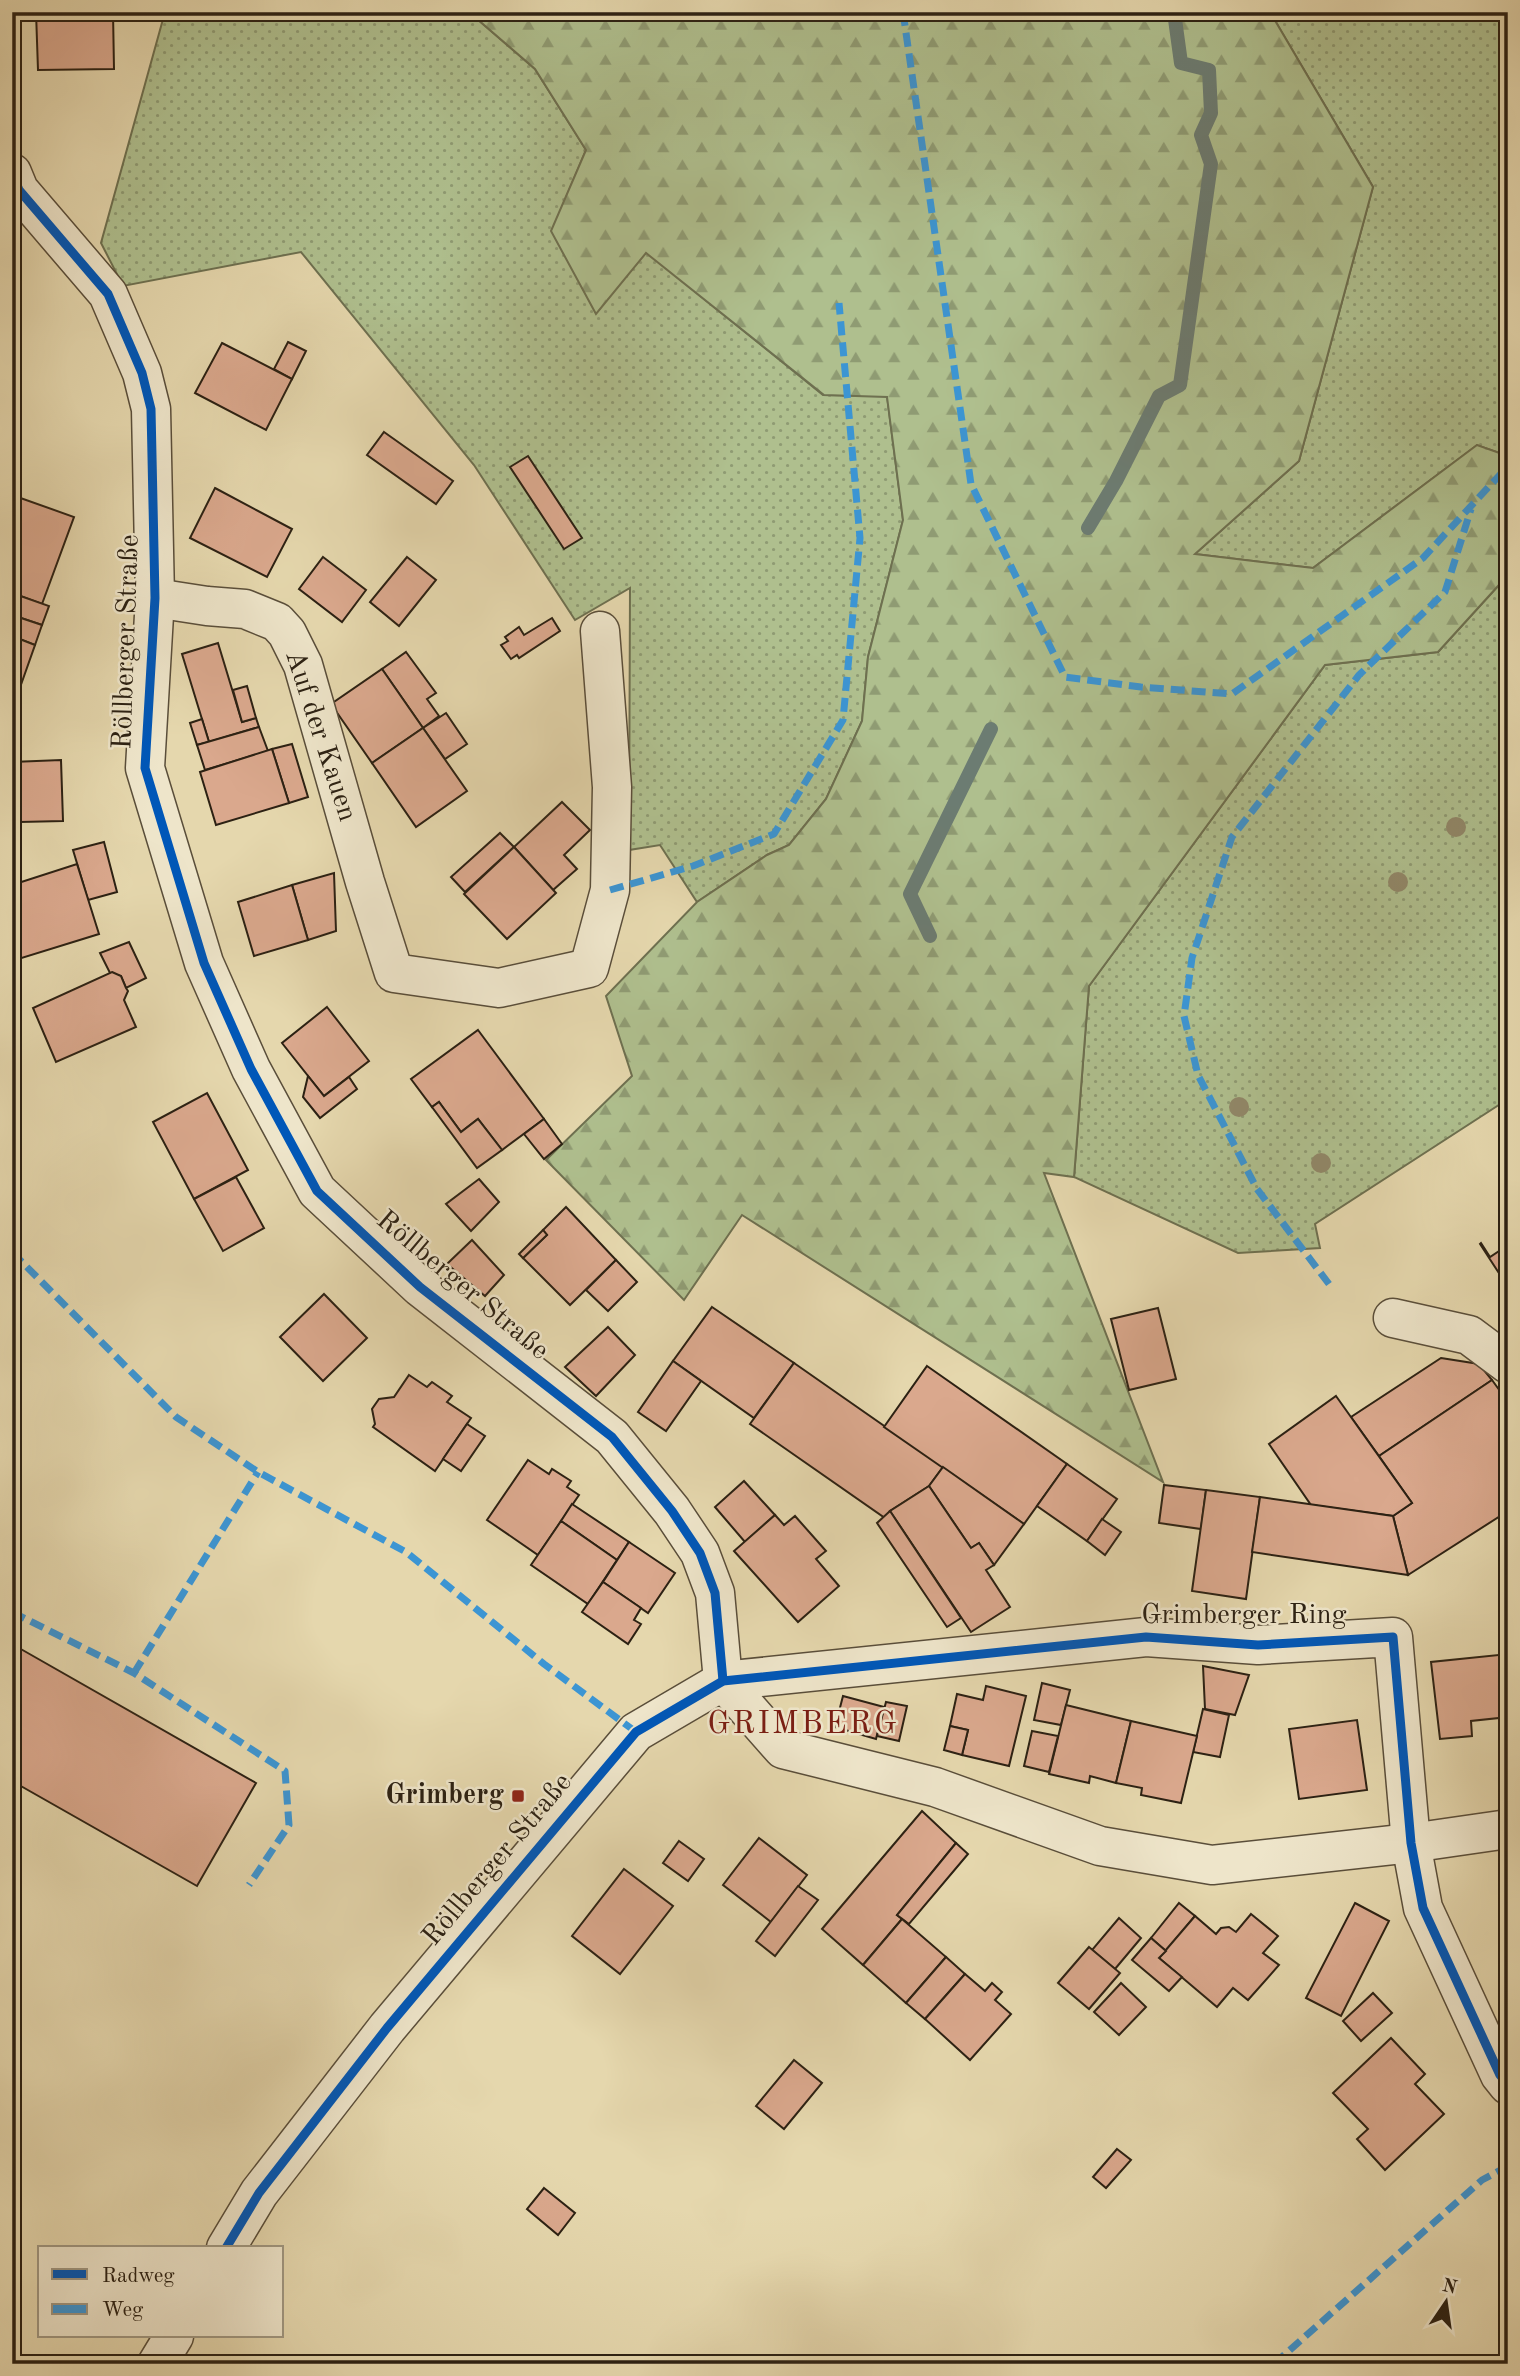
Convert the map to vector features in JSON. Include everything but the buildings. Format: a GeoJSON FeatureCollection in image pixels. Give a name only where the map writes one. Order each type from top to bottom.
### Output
{"type":"FeatureCollection","features":[{"type":"Feature","properties":{"kind":"street","name":"Röllberger Straße"},"geometry":{"type":"LineString","coordinates":[[14,184],[108,294],[142,373],[151,410],[155,598],[145,768],[204,963],[251,1069],[317,1191],[420,1287],[612,1437],[672,1511],[700,1553],[715,1593],[723,1681],[636,1732],[387,2028],[259,2193],[227,2246]]}},
{"type":"Feature","properties":{"kind":"street","name":"Auf der Kauen"},"geometry":{"type":"LineString","coordinates":[[155,598],[207,606],[245,608],[277,622],[287,633],[303,665],[394,973],[499,988],[589,968],[610,890],[612,787],[600,631]]}},
{"type":"Feature","properties":{"kind":"street"},"geometry":{"type":"LineString","coordinates":[[1393,1318],[1469,1335],[1508,1364]]}},
{"type":"Feature","properties":{"kind":"street","name":"Grimberger Ring"},"geometry":{"type":"LineString","coordinates":[[723,1681],[1146,1637],[1258,1644],[1393,1637],[1411,1843]]}},
{"type":"Feature","properties":{"kind":"street"},"geometry":{"type":"LineString","coordinates":[[723,1681],[783,1749],[935,1787],[1100,1846],[1212,1865],[1411,1843],[1508,1829]]}},
{"type":"Feature","properties":{"kind":"street"},"geometry":{"type":"LineString","coordinates":[[1411,1843],[1423,1908],[1500,2075],[1508,2085]]}},
{"type":"Feature","properties":{"kind":"street"},"geometry":{"type":"LineString","coordinates":[[157,2364],[173,2338]]}},
{"type":"Feature","properties":{"kind":"green space"},"geometry":{"type":"Polygon","coordinates":[[[165,12],[469,12],[535,69],[586,150],[552,231],[596,313],[646,252],[823,395],[887,396],[903,520],[868,657],[862,721],[826,799],[789,845],[767,855],[697,902],[660,845],[629,850],[630,588],[575,620],[474,465],[301,252],[123,286],[101,243],[165,12]]]}},
{"type":"Feature","properties":{"kind":"green space"},"geometry":{"type":"Polygon","coordinates":[[[469,12],[1270,12],[1373,187],[1299,461],[1195,554],[1313,568],[1477,445],[1508,456],[1508,575],[1438,652],[1325,665],[1089,986],[1074,1177],[1044,1173],[1163,1482],[742,1215],[684,1300],[546,1160],[632,1076],[606,996],[697,902],[767,855],[789,845],[826,799],[862,721],[868,657],[903,520],[887,397],[824,395],[646,253],[596,314],[551,231],[586,150],[535,69],[469,12]]]}},
{"type":"Feature","properties":{"kind":"green space"},"geometry":{"type":"Polygon","coordinates":[[[1270,12],[1508,12],[1508,456],[1477,445],[1313,568],[1195,554],[1299,461],[1373,187],[1270,12]]]}},
{"type":"Feature","properties":{"kind":"green space"},"geometry":{"type":"Polygon","coordinates":[[[1508,575],[1508,1099],[1315,1224],[1320,1248],[1238,1253],[1074,1177],[1089,986],[1325,665],[1438,652],[1508,575]]]}},
{"type":"Feature","properties":{"kind":"waterway"},"geometry":{"type":"LineString","coordinates":[[1088,528],[1116,481],[1159,396],[1180,385],[1211,164],[1201,135],[1211,113],[1209,70],[1181,63],[1174,12]]}},
{"type":"Feature","properties":{"kind":"waterway"},"geometry":{"type":"LineString","coordinates":[[930,936],[910,894],[991,729]]}},
{"type":"Feature","properties":{"kind":"marked path"},"geometry":{"type":"LineString","coordinates":[[903,12],[971,484],[1065,677],[1141,687],[1232,694],[1423,558],[1508,466]]}},
{"type":"Feature","properties":{"kind":"marked path"},"geometry":{"type":"LineString","coordinates":[[610,890],[693,866],[774,834],[843,720],[860,538],[839,303]]}},
{"type":"Feature","properties":{"kind":"marked path"},"geometry":{"type":"LineString","coordinates":[[1329,1284],[1257,1189],[1198,1075],[1184,1016],[1192,958],[1232,837],[1359,675],[1445,592],[1471,509]]}},
{"type":"Feature","properties":{"kind":"marked path"},"geometry":{"type":"LineString","coordinates":[[12,1252],[176,1417],[258,1472],[406,1552],[544,1664],[636,1732]]}},
{"type":"Feature","properties":{"kind":"marked path"},"geometry":{"type":"LineString","coordinates":[[134,1673],[258,1472]]}},
{"type":"Feature","properties":{"kind":"marked path"},"geometry":{"type":"LineString","coordinates":[[12,1612],[134,1673],[285,1771],[289,1825],[249,1885]]}},
{"type":"Feature","properties":{"kind":"marked path"},"geometry":{"type":"LineString","coordinates":[[1274,2364],[1482,2180],[1508,2166]]}},
{"type":"Feature","properties":{"kind":"cycle path"},"geometry":{"type":"LineString","coordinates":[[12,173],[19,190],[108,294],[142,373],[151,409],[155,598],[145,768],[204,963],[251,1069],[317,1191],[420,1287],[612,1437],[672,1511],[700,1553],[715,1593],[723,1681]]}},
{"type":"Feature","properties":{"kind":"cycle path"},"geometry":{"type":"LineString","coordinates":[[227,2246],[259,2193],[387,2028],[636,1732],[723,1681],[1146,1637],[1258,1645],[1393,1637],[1411,1843],[1423,1908],[1500,2075],[1508,2085]]}},
{"type":"Feature","properties":{"kind":"place","name":"Grimberg"},"geometry":{"type":"Point","coordinates":[518,1796]}},
{"type":"Feature","properties":{"kind":"district","name":"GRIMBERG"},"geometry":{"type":"Point","coordinates":[803,1725]}}]}
